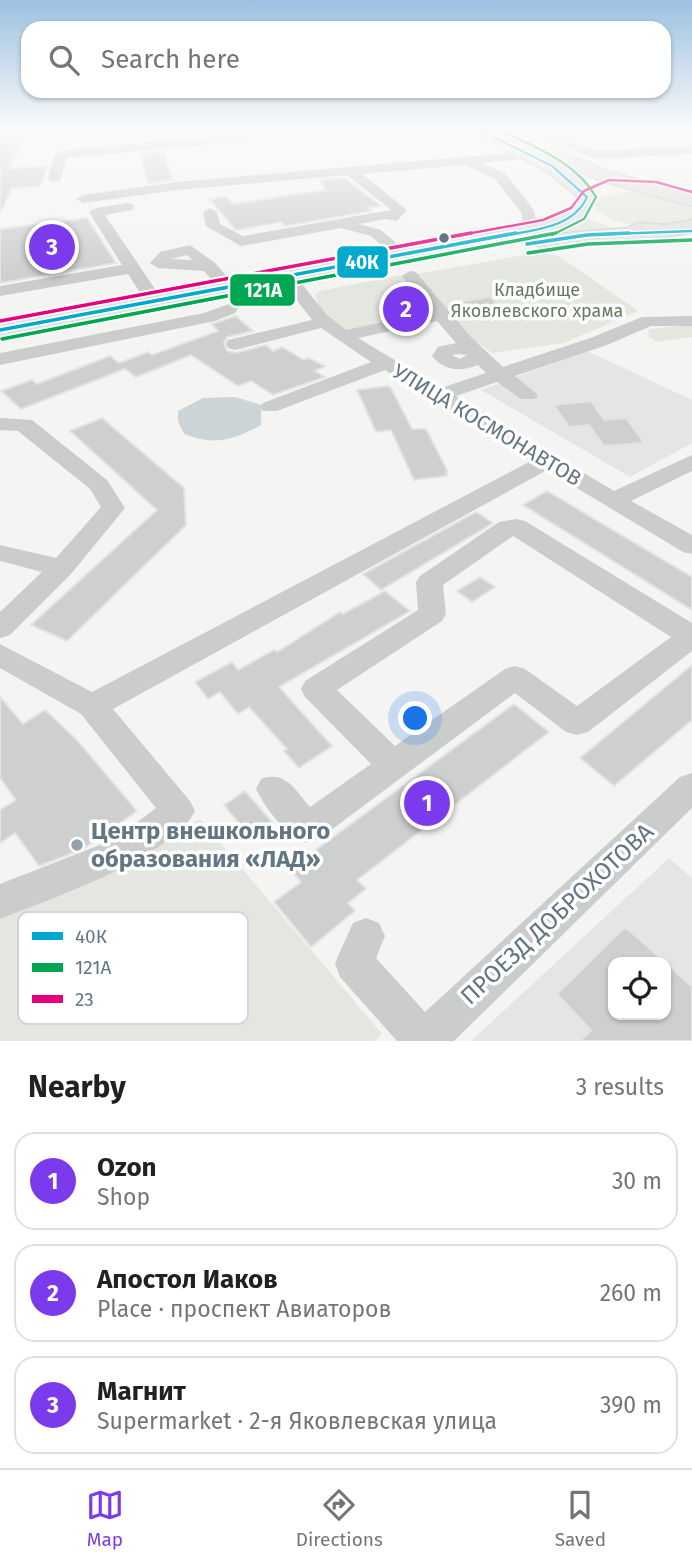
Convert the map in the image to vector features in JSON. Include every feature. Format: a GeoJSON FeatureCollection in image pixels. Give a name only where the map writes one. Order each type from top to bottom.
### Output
{"type":"FeatureCollection","features":[{"type":"Feature","properties":{"kind":"main road"},"geometry":{"type":"LineString","coordinates":[[571,179],[585,192],[586,203],[592,214],[604,221],[632,229],[661,231]]}},
{"type":"Feature","properties":{"kind":"main road"},"geometry":{"type":"LineString","coordinates":[[613,179],[692,201]]}},
{"type":"Feature","properties":{"kind":"main road"},"geometry":{"type":"LineString","coordinates":[[0,330],[153,301],[229,298],[401,254],[545,228],[571,218],[597,194],[611,190],[692,193]]}},
{"type":"Feature","properties":{"kind":"main road"},"geometry":{"type":"LineString","coordinates":[[0,345],[561,238],[692,229]]}},
{"type":"Feature","properties":{"kind":"street"},"geometry":{"type":"LineString","coordinates":[[83,199],[257,179]]}},
{"type":"Feature","properties":{"kind":"street"},"geometry":{"type":"LineString","coordinates":[[360,179],[400,210],[376,233]]}},
{"type":"Feature","properties":{"kind":"street"},"geometry":{"type":"LineString","coordinates":[[502,179],[528,212],[528,219],[545,228]]}},
{"type":"Feature","properties":{"kind":"street"},"geometry":{"type":"LineString","coordinates":[[150,203],[96,212],[153,301]]}},
{"type":"Feature","properties":{"kind":"street"},"geometry":{"type":"LineString","coordinates":[[210,212],[213,226],[241,241],[397,213]]}},
{"type":"Feature","properties":{"kind":"street"},"geometry":{"type":"LineString","coordinates":[[336,224],[376,233],[401,254]]}},
{"type":"Feature","properties":{"kind":"street"},"geometry":{"type":"LineString","coordinates":[[0,359],[209,317],[229,298],[209,266]]}},
{"type":"Feature","properties":{"kind":"street"},"geometry":{"type":"LineString","coordinates":[[0,291],[132,268]]}},
{"type":"Feature","properties":{"kind":"street"},"geometry":{"type":"LineString","coordinates":[[410,276],[474,353],[498,376],[528,395]]}},
{"type":"Feature","properties":{"kind":"street","name":"УЛИЦА КОСМОНАВТОВ"},"geometry":{"type":"LineString","coordinates":[[295,287],[324,322],[342,336],[613,501],[692,545]]}},
{"type":"Feature","properties":{"kind":"street"},"geometry":{"type":"LineString","coordinates":[[342,336],[441,315]]}},
{"type":"Feature","properties":{"kind":"street"},"geometry":{"type":"LineString","coordinates":[[440,396],[600,341],[648,321],[692,321]]}},
{"type":"Feature","properties":{"kind":"street"},"geometry":{"type":"LineString","coordinates":[[234,344],[324,322]]}},
{"type":"Feature","properties":{"kind":"street"},"geometry":{"type":"LineString","coordinates":[[270,407],[386,363]]}},
{"type":"Feature","properties":{"kind":"street"},"geometry":{"type":"LineString","coordinates":[[0,425],[24,425],[99,485],[113,508],[62,568],[0,628]]}},
{"type":"Feature","properties":{"kind":"street"},"geometry":{"type":"LineString","coordinates":[[92,706],[547,461]]}},
{"type":"Feature","properties":{"kind":"street"},"geometry":{"type":"LineString","coordinates":[[613,501],[692,461]]}},
{"type":"Feature","properties":{"kind":"street"},"geometry":{"type":"LineString","coordinates":[[273,789],[307,828],[515,677],[577,723],[692,636],[506,520],[497,488]]}},
{"type":"Feature","properties":{"kind":"street"},"geometry":{"type":"LineString","coordinates":[[394,766],[316,689],[432,614],[429,582],[508,528],[516,527]]}},
{"type":"Feature","properties":{"kind":"street"},"geometry":{"type":"LineString","coordinates":[[0,553],[62,568]]}},
{"type":"Feature","properties":{"kind":"street"},"geometry":{"type":"LineString","coordinates":[[0,655],[92,706],[178,811],[127,850],[0,902]]}},
{"type":"Feature","properties":{"kind":"street","name":"ПРОЕЗД ДОБРОХОТОВА"},"geometry":{"type":"LineString","coordinates":[[424,1041],[692,787]]}},
{"type":"Feature","properties":{"kind":"street"},"geometry":{"type":"LineString","coordinates":[[366,936],[354,963],[424,1041]]}},
{"type":"Feature","properties":{"kind":"shaded area"},"geometry":{"type":"Polygon","coordinates":[[[587,351],[692,400],[692,443],[630,477],[481,390],[587,351]]]}},
{"type":"Feature","properties":{"kind":"shaded area"},"geometry":{"type":"Polygon","coordinates":[[[235,397],[261,405],[261,425],[224,440],[205,440],[184,434],[178,421],[178,411],[203,398],[235,397]]]}},
{"type":"Feature","properties":{"kind":"shaded area"},"geometry":{"type":"Polygon","coordinates":[[[669,858],[692,878],[692,1041],[471,1041],[669,858]]]}},
{"type":"Feature","properties":{"kind":"green space"},"geometry":{"type":"Polygon","coordinates":[[[625,192],[678,200],[692,208],[692,219],[671,226],[643,226],[617,221],[597,210],[595,205],[599,198],[625,192]]]}},
{"type":"Feature","properties":{"kind":"green space"},"geometry":{"type":"Polygon","coordinates":[[[585,217],[615,229],[544,236],[0,340],[0,335],[574,223],[585,217]]]}},
{"type":"Feature","properties":{"kind":"green space","name":"Кладбище Яковлевского храма"},"geometry":{"type":"Polygon","coordinates":[[[541,252],[559,256],[638,311],[564,343],[492,353],[450,323],[417,274],[541,252]]]}},
{"type":"Feature","properties":{"kind":"green space"},"geometry":{"type":"Polygon","coordinates":[[[401,275],[415,289],[406,292],[416,304],[426,304],[432,311],[411,315],[414,318],[349,332],[323,316],[315,295],[320,291],[401,275]]]}},
{"type":"Feature","properties":{"kind":"green space"},"geometry":{"type":"Polygon","coordinates":[[[692,325],[692,337],[657,342],[648,336],[649,329],[692,325]]]}},
{"type":"Feature","properties":{"kind":"green space"},"geometry":{"type":"Polygon","coordinates":[[[200,819],[382,1034],[375,1041],[0,1041],[0,915],[37,901],[200,819]]]}},
{"type":"Feature","properties":{"kind":"building"},"geometry":{"type":"Polygon","coordinates":[[[0,179],[43,179],[40,186],[12,188],[0,213],[0,179]]]}},
{"type":"Feature","properties":{"kind":"building"},"geometry":{"type":"Polygon","coordinates":[[[147,179],[172,180],[148,183],[147,179]]]}},
{"type":"Feature","properties":{"kind":"building"},"geometry":{"type":"Polygon","coordinates":[[[346,179],[381,206],[367,208],[371,211],[285,226],[281,222],[236,230],[209,199],[226,197],[233,204],[325,190],[320,180],[346,179]]]}},
{"type":"Feature","properties":{"kind":"building"},"geometry":{"type":"Polygon","coordinates":[[[87,218],[116,263],[0,283],[0,229],[87,218]]]}},
{"type":"Feature","properties":{"kind":"building"},"geometry":{"type":"Polygon","coordinates":[[[490,297],[503,309],[472,314],[459,302],[490,297]]]}},
{"type":"Feature","properties":{"kind":"building"},"geometry":{"type":"Polygon","coordinates":[[[236,316],[253,331],[227,337],[224,343],[227,351],[236,353],[266,345],[273,351],[282,347],[304,360],[309,358],[325,366],[315,371],[325,377],[273,395],[251,381],[238,386],[191,355],[136,377],[125,369],[21,409],[1,391],[32,380],[37,384],[110,356],[119,363],[148,352],[152,355],[218,331],[212,324],[236,316]]]}},
{"type":"Feature","properties":{"kind":"building"},"geometry":{"type":"Polygon","coordinates":[[[387,386],[391,388],[412,429],[426,429],[448,472],[447,476],[414,480],[391,430],[376,432],[357,390],[387,386]]]}},
{"type":"Feature","properties":{"kind":"building"},"geometry":{"type":"Polygon","coordinates":[[[591,401],[604,420],[626,418],[644,443],[604,446],[589,425],[569,427],[554,405],[591,401]]]}},
{"type":"Feature","properties":{"kind":"building"},"geometry":{"type":"Polygon","coordinates":[[[102,418],[184,488],[186,525],[67,641],[31,625],[157,510],[70,431],[102,418]]]}},
{"type":"Feature","properties":{"kind":"building"},"geometry":{"type":"Polygon","coordinates":[[[547,491],[692,577],[692,610],[523,505],[547,491]]]}},
{"type":"Feature","properties":{"kind":"building"},"geometry":{"type":"Polygon","coordinates":[[[476,512],[493,523],[381,590],[363,574],[476,512]]]}},
{"type":"Feature","properties":{"kind":"building"},"geometry":{"type":"Polygon","coordinates":[[[480,577],[495,587],[472,602],[457,591],[480,577]]]}},
{"type":"Feature","properties":{"kind":"building"},"geometry":{"type":"Polygon","coordinates":[[[385,591],[410,611],[279,687],[332,746],[299,768],[284,751],[287,749],[249,707],[238,714],[220,692],[208,699],[195,682],[232,662],[238,670],[274,650],[277,652],[340,612],[343,614],[385,591]]]}},
{"type":"Feature","properties":{"kind":"building"},"geometry":{"type":"Polygon","coordinates":[[[692,665],[692,720],[614,786],[580,758],[692,665]]]}},
{"type":"Feature","properties":{"kind":"building"},"geometry":{"type":"Polygon","coordinates":[[[0,697],[23,724],[45,710],[76,739],[137,811],[83,849],[39,866],[15,833],[0,843],[0,810],[16,800],[0,778],[0,697]]]}},
{"type":"Feature","properties":{"kind":"building"},"geometry":{"type":"Polygon","coordinates":[[[514,704],[549,732],[357,880],[366,889],[348,903],[355,911],[311,947],[274,902],[301,882],[290,869],[514,704]]]}},
{"type":"Feature","properties":{"kind":"building"},"geometry":{"type":"Polygon","coordinates":[[[245,791],[272,822],[250,837],[224,805],[245,791]]]}},
{"type":"Feature","properties":{"kind":"building"},"geometry":{"type":"Polygon","coordinates":[[[625,927],[659,957],[608,957],[608,1020],[671,1020],[671,968],[692,987],[692,1041],[580,1041],[591,1030],[557,994],[625,927]]]}},
{"type":"Feature","properties":{"kind":"transit line","name":"40К"},"geometry":{"type":"LineString","coordinates":[[0,330],[545,228],[570,217],[584,204],[587,197],[569,179]]}},
{"type":"Feature","properties":{"kind":"transit line","name":"121А"},"geometry":{"type":"LineString","coordinates":[[2,339],[547,237],[571,227],[589,213],[596,197],[583,179]]}},
{"type":"Feature","properties":{"kind":"transit line","name":"23"},"geometry":{"type":"LineString","coordinates":[[0,321],[543,220],[571,208],[584,191],[609,180],[656,182],[692,192]]}},
{"type":"Feature","properties":{"kind":"transit line","name":"40К"},"geometry":{"type":"LineString","coordinates":[[527,244],[587,235],[692,231]]}},
{"type":"Feature","properties":{"kind":"transit line","name":"121А"},"geometry":{"type":"LineString","coordinates":[[528,253],[588,244],[692,240]]}},
{"type":"Feature","properties":{"kind":"place","name":"Магнит"},"geometry":{"type":"Point","coordinates":[52,247]}},
{"type":"Feature","properties":{"kind":"place","name":"Апостол Иаков"},"geometry":{"type":"Point","coordinates":[406,309]}},
{"type":"Feature","properties":{"kind":"place","name":"Ozon"},"geometry":{"type":"Point","coordinates":[427,803]}},
{"type":"Feature","properties":{"kind":"place","name":"Центр внешкольного образования «ЛАД»"},"geometry":{"type":"Point","coordinates":[77,845]}}]}
